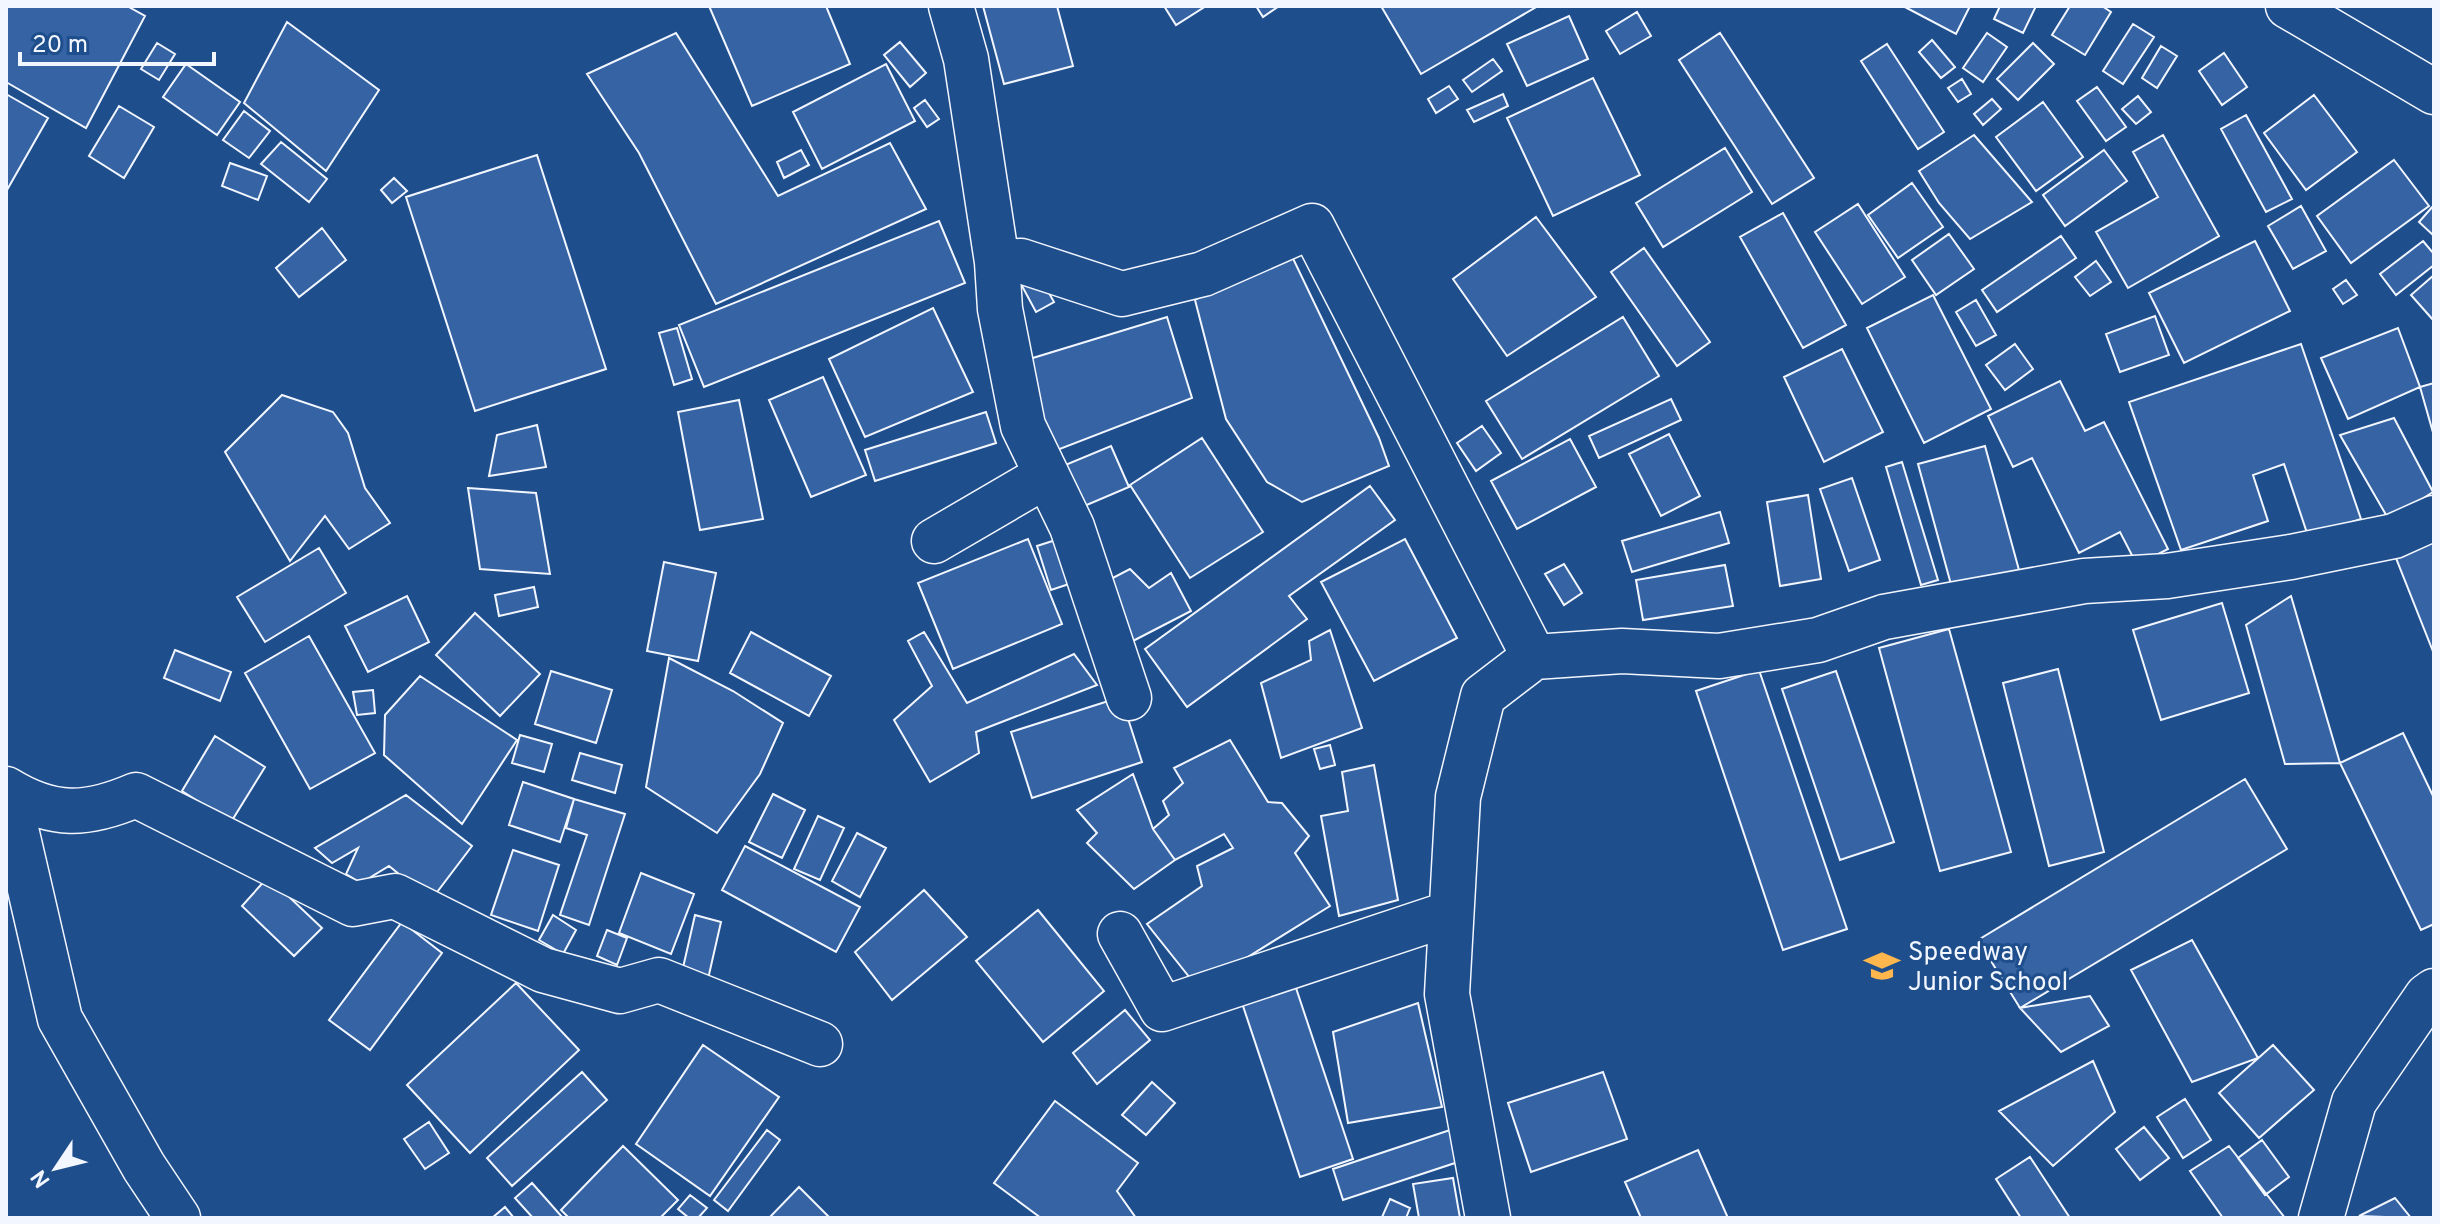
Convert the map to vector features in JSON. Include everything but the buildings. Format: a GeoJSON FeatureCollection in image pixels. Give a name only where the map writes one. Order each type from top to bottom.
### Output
{"type":"FeatureCollection","features":[{"type":"Feature","properties":{"kind":"street"},"geometry":{"type":"LineString","coordinates":[[951,6],[966,59],[997,262],[1000,309],[1023,426],[1072,527],[1129,698]]}},
{"type":"Feature","properties":{"kind":"street"},"geometry":{"type":"LineString","coordinates":[[2288,6],[2434,92]]}},
{"type":"Feature","properties":{"kind":"street"},"geometry":{"type":"LineString","coordinates":[[997,262],[1021,261],[1122,294],[1203,274],[1312,226],[1534,657]]}},
{"type":"Feature","properties":{"kind":"street"},"geometry":{"type":"LineString","coordinates":[[934,541],[1047,475]]}},
{"type":"Feature","properties":{"kind":"street"},"geometry":{"type":"LineString","coordinates":[[1488,1218],[1447,994],[1458,797],[1483,696],[1534,657],[1622,651],[1719,656],[1818,640],[1884,617],[2084,581],[2167,576],[2291,557],[2394,536],[2434,518]]}},
{"type":"Feature","properties":{"kind":"street"},"geometry":{"type":"LineString","coordinates":[[6,790],[49,810],[99,811],[136,795],[353,904],[395,896],[543,970],[620,991],[659,980],[820,1044]]}},
{"type":"Feature","properties":{"kind":"street"},"geometry":{"type":"LineString","coordinates":[[6,790],[60,1019],[144,1167],[178,1218]]}},
{"type":"Feature","properties":{"kind":"street"},"geometry":{"type":"LineString","coordinates":[[1120,934],[1162,1009],[1451,913]]}},
{"type":"Feature","properties":{"kind":"street"},"geometry":{"type":"LineString","coordinates":[[2321,1218],[2354,1102],[2427,996],[2434,991]]}},
{"type":"Feature","properties":{"kind":"place","name":"Speedway Junior School"},"geometry":{"type":"Point","coordinates":[1882,966]}}]}
